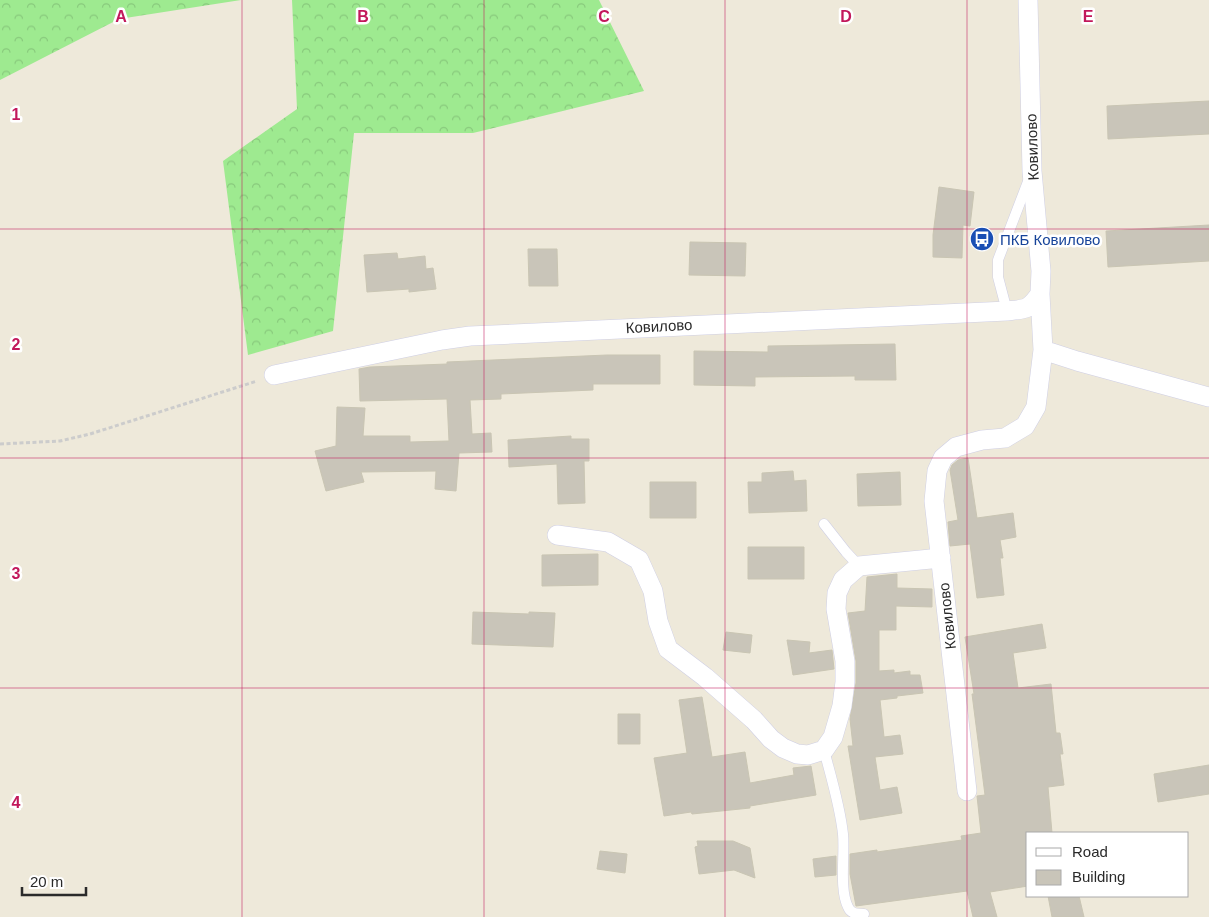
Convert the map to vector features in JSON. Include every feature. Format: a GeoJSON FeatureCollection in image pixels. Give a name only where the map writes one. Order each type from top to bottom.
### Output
{"type":"FeatureCollection","features":[{"type":"Feature","properties":{"kind":"street","name":"Ковилово"},"geometry":{"type":"LineString","coordinates":[[967,791],[934,501],[937,471],[943,458],[956,447],[982,440],[1005,438],[1025,426],[1036,407],[1043,350],[1040,294],[1041,271],[1032,171],[1028,0]]}},
{"type":"Feature","properties":{"kind":"street","name":"Ковилово"},"geometry":{"type":"LineString","coordinates":[[274,375],[442,340],[470,336],[1007,311],[1026,309],[1040,294]]}},
{"type":"Feature","properties":{"kind":"street"},"geometry":{"type":"LineString","coordinates":[[1043,350],[1209,397]]}},
{"type":"Feature","properties":{"kind":"street"},"geometry":{"type":"LineString","coordinates":[[557,535],[608,542],[639,560],[653,591],[658,621],[668,649],[705,677],[783,748],[797,754],[808,755],[824,750],[833,737],[842,706],[845,661],[836,609],[837,593],[844,580],[859,566],[941,558]]}},
{"type":"Feature","properties":{"kind":"lane"},"geometry":{"type":"LineString","coordinates":[[1007,311],[998,277],[998,260],[1032,171]]}},
{"type":"Feature","properties":{"kind":"lane"},"geometry":{"type":"LineString","coordinates":[[824,524],[859,566]]}},
{"type":"Feature","properties":{"kind":"lane"},"geometry":{"type":"LineString","coordinates":[[824,750],[843,831],[843,888],[845,901],[849,910],[854,914],[864,914]]}},
{"type":"Feature","properties":{"kind":"path"},"geometry":{"type":"LineString","coordinates":[[0,444],[60,441],[90,434],[274,375]]}},
{"type":"Feature","properties":{"kind":"green space"},"geometry":{"type":"Polygon","coordinates":[[[0,0],[241,0],[119,19],[0,80],[0,0]]]}},
{"type":"Feature","properties":{"kind":"green space"},"geometry":{"type":"Polygon","coordinates":[[[292,0],[599,0],[644,91],[473,133],[354,133],[333,331],[248,355],[223,161],[297,109],[292,0]]]}},
{"type":"Feature","properties":{"kind":"building"},"geometry":{"type":"Polygon","coordinates":[[[1209,101],[1209,134],[1108,139],[1107,106],[1209,101]]]}},
{"type":"Feature","properties":{"kind":"building"},"geometry":{"type":"Polygon","coordinates":[[[939,187],[974,192],[970,226],[963,225],[962,258],[933,257],[933,235],[939,187]]]}},
{"type":"Feature","properties":{"kind":"building"},"geometry":{"type":"Polygon","coordinates":[[[1209,225],[1209,261],[1108,267],[1106,231],[1209,225]]]}},
{"type":"Feature","properties":{"kind":"building"},"geometry":{"type":"Polygon","coordinates":[[[690,242],[746,243],[745,276],[689,275],[690,242]]]}},
{"type":"Feature","properties":{"kind":"building"},"geometry":{"type":"Polygon","coordinates":[[[528,249],[557,249],[558,286],[529,286],[528,249]]]}},
{"type":"Feature","properties":{"kind":"building"},"geometry":{"type":"Polygon","coordinates":[[[397,253],[398,259],[425,256],[426,269],[433,268],[436,289],[409,292],[409,289],[367,292],[364,255],[397,253]]]}},
{"type":"Feature","properties":{"kind":"building"},"geometry":{"type":"Polygon","coordinates":[[[895,344],[896,380],[855,380],[855,376],[755,377],[755,386],[694,385],[694,351],[768,352],[768,346],[895,344]]]}},
{"type":"Feature","properties":{"kind":"building"},"geometry":{"type":"Polygon","coordinates":[[[607,355],[660,355],[660,384],[593,384],[593,390],[501,394],[501,399],[470,400],[472,434],[491,433],[492,452],[459,453],[456,491],[435,489],[436,471],[361,472],[364,482],[326,491],[315,451],[336,446],[337,407],[365,408],[363,436],[410,436],[410,442],[449,441],[447,399],[360,401],[359,369],[447,364],[447,362],[607,355]]]}},
{"type":"Feature","properties":{"kind":"building"},"geometry":{"type":"Polygon","coordinates":[[[571,436],[571,439],[589,439],[589,461],[584,461],[585,503],[558,504],[557,464],[509,467],[508,440],[571,436]]]}},
{"type":"Feature","properties":{"kind":"building"},"geometry":{"type":"Polygon","coordinates":[[[968,458],[977,518],[1013,513],[1016,537],[1000,540],[1003,558],[1000,558],[1004,595],[977,598],[970,544],[950,546],[948,522],[958,520],[950,470],[952,465],[958,460],[968,458]]]}},
{"type":"Feature","properties":{"kind":"building"},"geometry":{"type":"Polygon","coordinates":[[[793,471],[794,481],[806,480],[807,511],[749,513],[748,482],[762,482],[762,473],[793,471]]]}},
{"type":"Feature","properties":{"kind":"building"},"geometry":{"type":"Polygon","coordinates":[[[900,472],[901,505],[858,506],[857,474],[900,472]]]}},
{"type":"Feature","properties":{"kind":"building"},"geometry":{"type":"Polygon","coordinates":[[[650,482],[696,482],[696,518],[650,518],[650,482]]]}},
{"type":"Feature","properties":{"kind":"building"},"geometry":{"type":"Polygon","coordinates":[[[748,547],[804,547],[804,579],[748,579],[748,547]]]}},
{"type":"Feature","properties":{"kind":"building"},"geometry":{"type":"Polygon","coordinates":[[[598,554],[598,585],[542,586],[542,555],[598,554]]]}},
{"type":"Feature","properties":{"kind":"building"},"geometry":{"type":"Polygon","coordinates":[[[897,574],[897,588],[932,589],[932,607],[896,606],[896,630],[879,630],[879,671],[894,670],[894,673],[910,671],[910,675],[920,675],[923,693],[880,700],[884,737],[900,735],[903,754],[875,757],[880,790],[897,787],[902,813],[860,820],[848,746],[853,746],[850,719],[856,683],[856,661],[848,613],[865,611],[867,577],[897,574]]]}},
{"type":"Feature","properties":{"kind":"building"},"geometry":{"type":"Polygon","coordinates":[[[473,612],[555,613],[553,647],[472,644],[473,612]]]}},
{"type":"Feature","properties":{"kind":"building"},"geometry":{"type":"Polygon","coordinates":[[[1042,624],[1046,648],[1013,653],[1018,688],[1051,684],[1056,733],[1060,733],[1063,754],[1060,754],[1064,785],[1048,787],[1052,832],[1026,832],[1026,886],[990,892],[997,917],[973,917],[967,891],[856,906],[850,874],[850,854],[962,840],[961,836],[981,833],[977,796],[985,795],[972,694],[974,694],[965,637],[1042,624]]]}},
{"type":"Feature","properties":{"kind":"building"},"geometry":{"type":"Polygon","coordinates":[[[726,632],[752,635],[750,653],[723,650],[726,632]]]}},
{"type":"Feature","properties":{"kind":"building"},"geometry":{"type":"Polygon","coordinates":[[[787,640],[810,642],[809,653],[832,650],[834,669],[793,675],[787,640]]]}},
{"type":"Feature","properties":{"kind":"building"},"geometry":{"type":"Polygon","coordinates":[[[702,697],[712,757],[745,752],[750,783],[794,775],[793,768],[811,766],[816,795],[750,806],[750,808],[664,816],[654,758],[687,753],[679,700],[702,697]]]}},
{"type":"Feature","properties":{"kind":"building"},"geometry":{"type":"Polygon","coordinates":[[[618,714],[640,714],[640,744],[618,744],[618,714]]]}},
{"type":"Feature","properties":{"kind":"building"},"geometry":{"type":"Polygon","coordinates":[[[1209,765],[1209,794],[1158,802],[1154,774],[1209,765]]]}},
{"type":"Feature","properties":{"kind":"building"},"geometry":{"type":"Polygon","coordinates":[[[697,841],[733,841],[750,848],[755,878],[734,870],[699,874],[695,847],[698,846],[697,841]]]}},
{"type":"Feature","properties":{"kind":"building"},"geometry":{"type":"Polygon","coordinates":[[[600,851],[627,854],[625,873],[597,869],[600,851]]]}},
{"type":"Feature","properties":{"kind":"building"},"geometry":{"type":"Polygon","coordinates":[[[836,856],[836,875],[815,877],[813,859],[836,856]]]}},
{"type":"Feature","properties":{"kind":"building"},"geometry":{"type":"Polygon","coordinates":[[[1048,897],[1079,897],[1084,917],[1052,917],[1048,897]]]}},
{"type":"Feature","properties":{"kind":"place","name":"ПКБ Ковилово"},"geometry":{"type":"Point","coordinates":[982,239]}}]}
